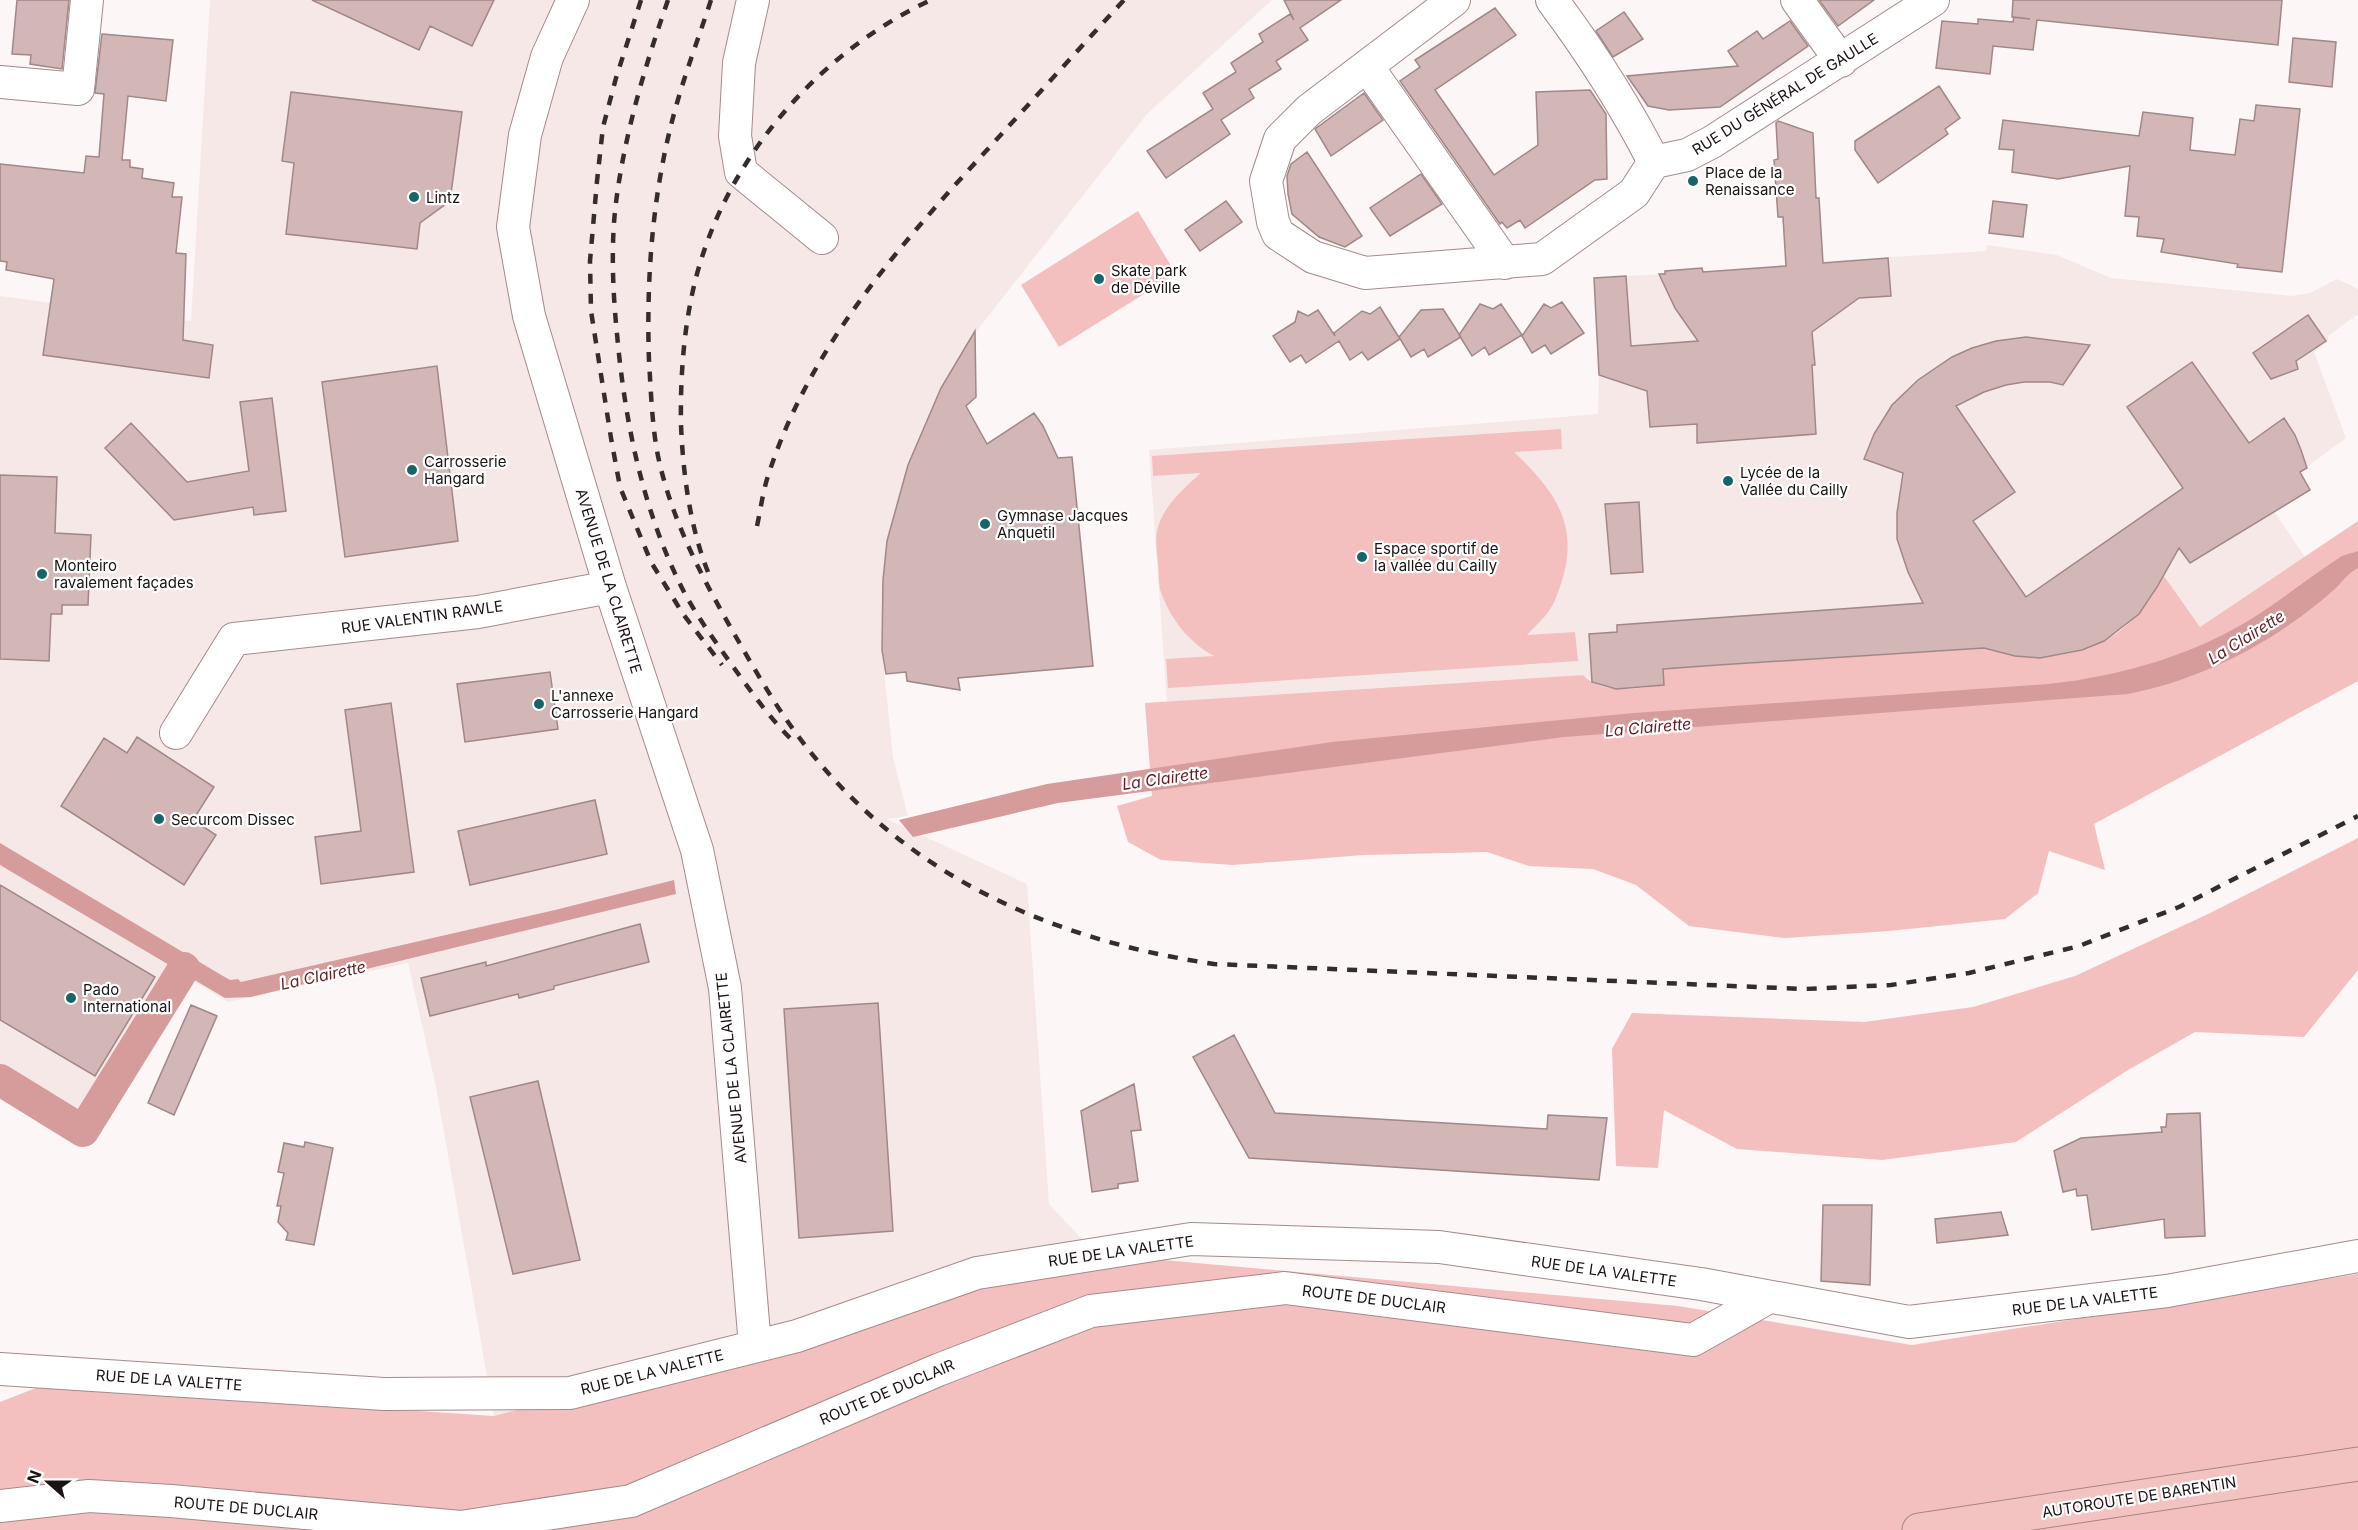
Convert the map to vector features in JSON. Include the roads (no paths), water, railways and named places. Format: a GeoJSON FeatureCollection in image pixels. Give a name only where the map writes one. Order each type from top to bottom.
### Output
{"type":"FeatureCollection","features":[{"type":"Feature","properties":{"kind":"highway","name":"AUTOROUTE DE BARENTIN"},"geometry":{"type":"LineString","coordinates":[[1919,1530],[2358,1464]]}},
{"type":"Feature","properties":{"kind":"street"},"geometry":{"type":"LineString","coordinates":[[0,82],[78,89],[87,0]]}},
{"type":"Feature","properties":{"kind":"street","name":"AVENUE DE LA CLAIRETTE"},"geometry":{"type":"LineString","coordinates":[[573,0],[547,57],[525,135],[513,227],[529,316],[610,587],[697,850],[725,988],[755,1347]]}},
{"type":"Feature","properties":{"kind":"street"},"geometry":{"type":"LineString","coordinates":[[753,0],[739,63],[735,136],[741,172],[822,238]]}},
{"type":"Feature","properties":{"kind":"street"},"geometry":{"type":"LineString","coordinates":[[1454,0],[1309,110],[1280,139],[1266,181],[1273,222],[1278,234],[1313,257],[1365,273],[1542,259],[1634,194],[1654,162],[1637,129],[1587,47],[1552,0]]}},
{"type":"Feature","properties":{"kind":"street"},"geometry":{"type":"LineString","coordinates":[[1797,0],[1841,61]]}},
{"type":"Feature","properties":{"kind":"street","name":"RUE DU GÉNÉRAL DE GAULLE"},"geometry":{"type":"LineString","coordinates":[[1654,162],[1688,154],[1712,142],[1933,0]]}},
{"type":"Feature","properties":{"kind":"street"},"geometry":{"type":"LineString","coordinates":[[1367,66],[1505,263]]}},
{"type":"Feature","properties":{"kind":"street","name":"RUE VALENTIN RAWLE"},"geometry":{"type":"LineString","coordinates":[[176,733],[234,639],[478,612],[610,587]]}},
{"type":"Feature","properties":{"kind":"street","name":"RUE DE LA VALETTE"},"geometry":{"type":"LineString","coordinates":[[0,1369],[384,1394],[570,1393],[797,1336],[977,1273],[1191,1239],[1439,1247],[1701,1284],[1909,1322],[2167,1291],[2358,1256]]}},
{"type":"Feature","properties":{"kind":"street","name":"ROUTE DE DUCLAIR"},"geometry":{"type":"LineString","coordinates":[[0,1506],[89,1496],[171,1501],[461,1527],[631,1501],[938,1370],[1091,1311],[1285,1288],[1693,1340],[1769,1297]]}},
{"type":"Feature","properties":{"kind":"water","name":"La Clairette"},"geometry":{"type":"Polygon","coordinates":[[[2358,551],[2358,568],[2307,612],[2263,642],[2197,674],[2128,694],[1564,737],[1058,803],[913,837],[899,820],[1047,784],[1332,742],[1634,713],[2049,684],[2076,680],[2157,662],[2208,642],[2256,616],[2342,556],[2358,551]]]}},
{"type":"Feature","properties":{"kind":"water","name":"La Clairette"},"geometry":{"type":"Polygon","coordinates":[[[0,843],[223,976],[230,980],[238,979],[241,982],[555,910],[674,880],[676,894],[251,997],[225,998],[0,865],[0,843]]]}},
{"type":"Feature","properties":{"kind":"waterway"},"geometry":{"type":"LineString","coordinates":[[0,1080],[83,1131],[184,968]]}},
{"type":"Feature","properties":{"kind":"railway"},"geometry":{"type":"LineString","coordinates":[[641,0],[603,127],[590,261],[591,311],[620,487],[651,562],[683,614],[722,665]]}},
{"type":"Feature","properties":{"kind":"railway"},"geometry":{"type":"LineString","coordinates":[[668,0],[636,104],[623,157],[615,211],[614,288],[625,401],[647,499],[657,530],[684,592],[741,677],[768,714],[791,739]]}},
{"type":"Feature","properties":{"kind":"railway"},"geometry":{"type":"LineString","coordinates":[[711,0],[669,134],[657,198],[650,263],[648,329],[654,433],[671,504],[712,594],[763,684],[793,729],[833,779],[878,822],[926,859],[978,890],[1033,916],[1091,937],[1152,953],[1214,964],[1804,989],[1891,985],[1969,973],[2079,946],[2179,907],[2358,816]]}},
{"type":"Feature","properties":{"kind":"railway"},"geometry":{"type":"LineString","coordinates":[[708,572],[696,537],[688,500],[681,425],[681,382],[685,339],[692,296],[703,254],[719,213],[739,175],[764,138],[792,104],[823,72],[857,44],[893,20],[931,0]]}},
{"type":"Feature","properties":{"kind":"railway"},"geometry":{"type":"LineString","coordinates":[[757,526],[767,479],[786,427],[832,341],[889,262],[921,224],[1124,0]]}},
{"type":"Feature","properties":{"kind":"place","name":"Place de la Renaissance"},"geometry":{"type":"Point","coordinates":[1693,181]}},
{"type":"Feature","properties":{"kind":"place","name":"Lintz"},"geometry":{"type":"Point","coordinates":[414,197]}},
{"type":"Feature","properties":{"kind":"place","name":"Skate park de Déville"},"geometry":{"type":"Point","coordinates":[1099,279]}},
{"type":"Feature","properties":{"kind":"place","name":"Carrosserie Hangard"},"geometry":{"type":"Point","coordinates":[412,470]}},
{"type":"Feature","properties":{"kind":"place","name":"Lycée de la Vallée du Cailly"},"geometry":{"type":"Point","coordinates":[1728,481]}},
{"type":"Feature","properties":{"kind":"place","name":"Gymnase Jacques Anquetil"},"geometry":{"type":"Point","coordinates":[985,524]}},
{"type":"Feature","properties":{"kind":"place","name":"Espace sportif de la vallée du Cailly"},"geometry":{"type":"Point","coordinates":[1362,557]}},
{"type":"Feature","properties":{"kind":"place","name":"Monteiro ravalement façades"},"geometry":{"type":"Point","coordinates":[42,574]}},
{"type":"Feature","properties":{"kind":"place","name":"L'annexe Carrosserie Hangard"},"geometry":{"type":"Point","coordinates":[539,704]}},
{"type":"Feature","properties":{"kind":"place","name":"Securcom Dissec"},"geometry":{"type":"Point","coordinates":[159,819]}},
{"type":"Feature","properties":{"kind":"place","name":"Pado International"},"geometry":{"type":"Point","coordinates":[71,998]}}]}
